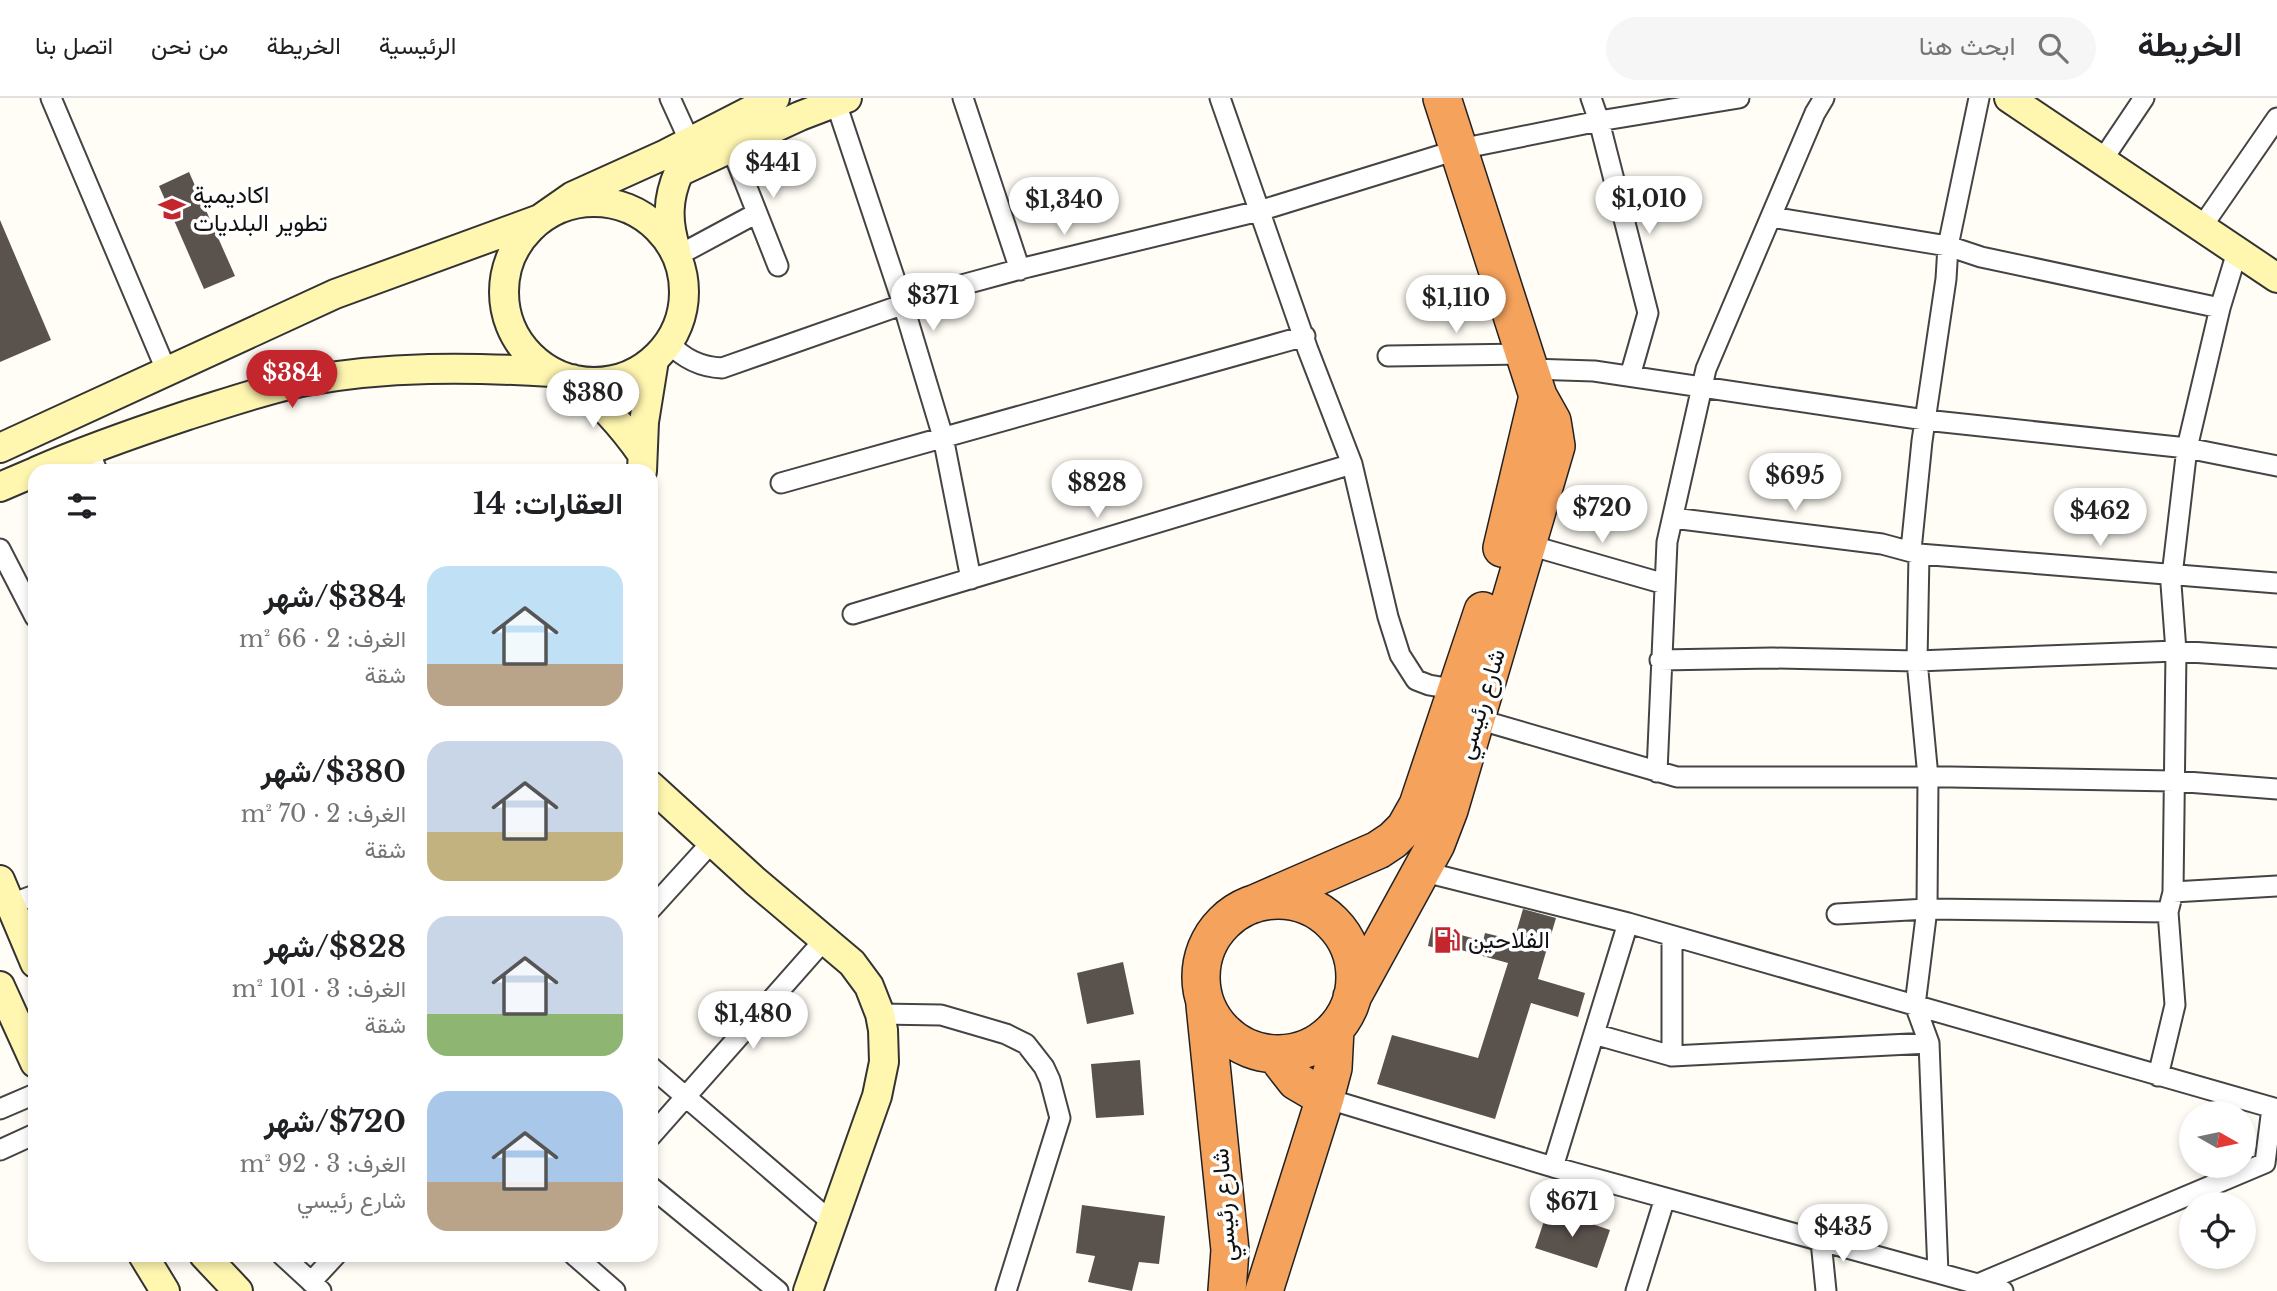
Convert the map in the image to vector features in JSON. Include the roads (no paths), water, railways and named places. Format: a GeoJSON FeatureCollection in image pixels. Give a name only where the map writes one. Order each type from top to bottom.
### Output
{"type":"FeatureCollection","features":[{"type":"Feature","properties":{"kind":"highway","name":"شارع رئيسي"},"geometry":{"type":"LineString","coordinates":[[1227,1291],[1230,1251],[1202,972],[1212,940],[1234,915],[1289,887],[1368,855],[1393,840],[1405,828],[1467,704],[1528,545],[1556,446],[1552,421],[1531,373],[1442,98]]}},
{"type":"Feature","properties":{"kind":"highway","name":"شارع رئيسي"},"geometry":{"type":"LineString","coordinates":[[1352,997],[1436,844],[1449,810],[1467,704],[1496,571],[1531,373]]}},
{"type":"Feature","properties":{"kind":"highway","name":"شارع رئيسي"},"geometry":{"type":"LineString","coordinates":[[1203,994],[1211,1015],[1234,1040],[1253,1050],[1275,1054],[1308,1048],[1335,1029],[1348,1010],[1355,975],[1351,954],[1342,934],[1327,918],[1308,906],[1287,901],[1254,904]]}},
{"type":"Feature","properties":{"kind":"highway","name":"شارع رئيسي"},"geometry":{"type":"LineString","coordinates":[[1264,1291],[1325,1098],[1333,1068],[1335,1029]]}},
{"type":"Feature","properties":{"kind":"highway"},"geometry":{"type":"LineString","coordinates":[[1275,1054],[1296,1081],[1325,1098]]}},
{"type":"Feature","properties":{"kind":"street"},"geometry":{"type":"LineString","coordinates":[[51,98],[167,372]]}},
{"type":"Feature","properties":{"kind":"street"},"geometry":{"type":"LineString","coordinates":[[670,98],[690,142]]}},
{"type":"Feature","properties":{"kind":"street"},"geometry":{"type":"LineString","coordinates":[[642,462],[623,426],[607,409],[562,375],[531,356],[515,336],[506,312],[504,286],[509,260],[522,237],[540,219],[573,196],[690,142],[775,98]]}},
{"type":"Feature","properties":{"kind":"street"},"geometry":{"type":"LineString","coordinates":[[963,98],[1020,270]]}},
{"type":"Feature","properties":{"kind":"street"},"geometry":{"type":"LineString","coordinates":[[1220,98],[1352,464],[1388,617],[1400,655],[1416,680],[1467,704],[1677,777],[2174,781],[2277,789]]}},
{"type":"Feature","properties":{"kind":"street"},"geometry":{"type":"LineString","coordinates":[[1591,98],[1648,313],[1630,376]]}},
{"type":"Feature","properties":{"kind":"street"},"geometry":{"type":"LineString","coordinates":[[661,351],[695,363],[722,368],[947,289],[1259,211],[1460,149],[1599,121],[1739,98]]}},
{"type":"Feature","properties":{"kind":"street"},"geometry":{"type":"LineString","coordinates":[[1657,772],[1667,542],[1706,369],[1815,113],[1825,98]]}},
{"type":"Feature","properties":{"kind":"street"},"geometry":{"type":"LineString","coordinates":[[1938,1273],[1929,1043],[1915,1006],[1927,909],[1928,777],[1917,661],[1915,552],[1925,419],[1946,279],[1948,246],[1979,98]]}},
{"type":"Feature","properties":{"kind":"street"},"geometry":{"type":"LineString","coordinates":[[2009,98],[2277,278]]}},
{"type":"Feature","properties":{"kind":"street"},"geometry":{"type":"LineString","coordinates":[[2101,162],[2144,98]]}},
{"type":"Feature","properties":{"kind":"street"},"geometry":{"type":"LineString","coordinates":[[642,462],[645,412],[661,351],[679,322],[684,300],[684,278],[668,218],[670,200],[679,172],[800,116],[842,100],[943,437],[971,579]]}},
{"type":"Feature","properties":{"kind":"street"},"geometry":{"type":"LineString","coordinates":[[2201,228],[2277,118]]}},
{"type":"Feature","properties":{"kind":"street"},"geometry":{"type":"LineString","coordinates":[[731,147],[778,266]]}},
{"type":"Feature","properties":{"kind":"street"},"geometry":{"type":"LineString","coordinates":[[0,447],[335,294],[540,219],[564,206],[590,201],[617,204],[643,215],[663,232],[677,256]]}},
{"type":"Feature","properties":{"kind":"street"},"geometry":{"type":"LineString","coordinates":[[677,256],[757,213]]}},
{"type":"Feature","properties":{"kind":"street"},"geometry":{"type":"LineString","coordinates":[[1771,217],[1948,246],[1981,257],[2220,308]]}},
{"type":"Feature","properties":{"kind":"street"},"geometry":{"type":"LineString","coordinates":[[2158,1076],[2175,1005],[2168,912],[2173,892],[2176,651],[2172,574],[2187,448],[2220,308],[2237,252]]}},
{"type":"Feature","properties":{"kind":"street"},"geometry":{"type":"LineString","coordinates":[[780,484],[1305,336]]}},
{"type":"Feature","properties":{"kind":"street"},"geometry":{"type":"LineString","coordinates":[[72,464],[92,460],[241,398],[306,381],[383,371],[476,367],[562,375],[594,382],[615,380],[636,372],[661,351]]}},
{"type":"Feature","properties":{"kind":"street"},"geometry":{"type":"LineString","coordinates":[[1388,356],[1531,373],[1594,371],[1925,419],[2187,448],[2277,466]]}},
{"type":"Feature","properties":{"kind":"street"},"geometry":{"type":"LineString","coordinates":[[853,614],[1352,464]]}},
{"type":"Feature","properties":{"kind":"street"},"geometry":{"type":"LineString","coordinates":[[0,487],[28,475]]}},
{"type":"Feature","properties":{"kind":"street"},"geometry":{"type":"LineString","coordinates":[[1673,518],[1882,544],[1915,552],[2277,583]]}},
{"type":"Feature","properties":{"kind":"street"},"geometry":{"type":"LineString","coordinates":[[1528,545],[1665,584]]}},
{"type":"Feature","properties":{"kind":"street"},"geometry":{"type":"LineString","coordinates":[[0,549],[28,603]]}},
{"type":"Feature","properties":{"kind":"street"},"geometry":{"type":"LineString","coordinates":[[1660,660],[1773,658],[1917,661],[2176,651],[2277,658]]}},
{"type":"Feature","properties":{"kind":"street"},"geometry":{"type":"LineString","coordinates":[[658,792],[861,974],[880,1014],[885,1046],[882,1078],[834,1224],[808,1291]]}},
{"type":"Feature","properties":{"kind":"street"},"geometry":{"type":"LineString","coordinates":[[658,901],[712,842]]}},
{"type":"Feature","properties":{"kind":"street"},"geometry":{"type":"LineString","coordinates":[[1421,871],[1628,923],[2274,1109],[2265,1163],[1978,1284]]}},
{"type":"Feature","properties":{"kind":"street"},"geometry":{"type":"LineString","coordinates":[[2173,892],[2277,886]]}},
{"type":"Feature","properties":{"kind":"street"},"geometry":{"type":"LineString","coordinates":[[15,893],[28,938]]}},
{"type":"Feature","properties":{"kind":"street"},"geometry":{"type":"LineString","coordinates":[[1836,914],[1927,909],[2168,912]]}},
{"type":"Feature","properties":{"kind":"street"},"geometry":{"type":"LineString","coordinates":[[1553,1167],[1628,923]]}},
{"type":"Feature","properties":{"kind":"street"},"geometry":{"type":"LineString","coordinates":[[1672,936],[1672,1056]]}},
{"type":"Feature","properties":{"kind":"street"},"geometry":{"type":"LineString","coordinates":[[658,1128],[825,939]]}},
{"type":"Feature","properties":{"kind":"street"},"geometry":{"type":"LineString","coordinates":[[0,986],[28,1048]]}},
{"type":"Feature","properties":{"kind":"street"},"geometry":{"type":"LineString","coordinates":[[880,1014],[941,1015],[1006,1034],[1026,1044],[1044,1067],[1050,1080],[1060,1118],[1006,1291]]}},
{"type":"Feature","properties":{"kind":"street"},"geometry":{"type":"LineString","coordinates":[[1594,1034],[1672,1056],[1929,1043]]}},
{"type":"Feature","properties":{"kind":"street"},"geometry":{"type":"LineString","coordinates":[[658,1073],[834,1224]]}},
{"type":"Feature","properties":{"kind":"street"},"geometry":{"type":"LineString","coordinates":[[0,1109],[28,1097]]}},
{"type":"Feature","properties":{"kind":"street"},"geometry":{"type":"LineString","coordinates":[[1325,1098],[1553,1167],[2003,1291]]}},
{"type":"Feature","properties":{"kind":"street"},"geometry":{"type":"LineString","coordinates":[[0,1150],[28,1137]]}},
{"type":"Feature","properties":{"kind":"street"},"geometry":{"type":"LineString","coordinates":[[658,1193],[778,1291]]}},
{"type":"Feature","properties":{"kind":"street"},"geometry":{"type":"LineString","coordinates":[[1636,1291],[1665,1198]]}},
{"type":"Feature","properties":{"kind":"street"},"geometry":{"type":"LineString","coordinates":[[1821,1241],[1826,1291]]}},
{"type":"Feature","properties":{"kind":"street"},"geometry":{"type":"LineString","coordinates":[[147,1262],[165,1291]]}},
{"type":"Feature","properties":{"kind":"street"},"geometry":{"type":"LineString","coordinates":[[211,1262],[238,1291]]}},
{"type":"Feature","properties":{"kind":"street"},"geometry":{"type":"LineString","coordinates":[[289,1262],[316,1287],[332,1262]]}},
{"type":"Feature","properties":{"kind":"street"},"geometry":{"type":"LineString","coordinates":[[582,1262],[615,1291]]}},
{"type":"Feature","properties":{"kind":"place","name":"اكاديمية تطوير البلديات"},"geometry":{"type":"Point","coordinates":[172,209]}},
{"type":"Feature","properties":{"kind":"place","name":"الفلاحين"},"geometry":{"type":"Point","coordinates":[1447,940]}}]}
